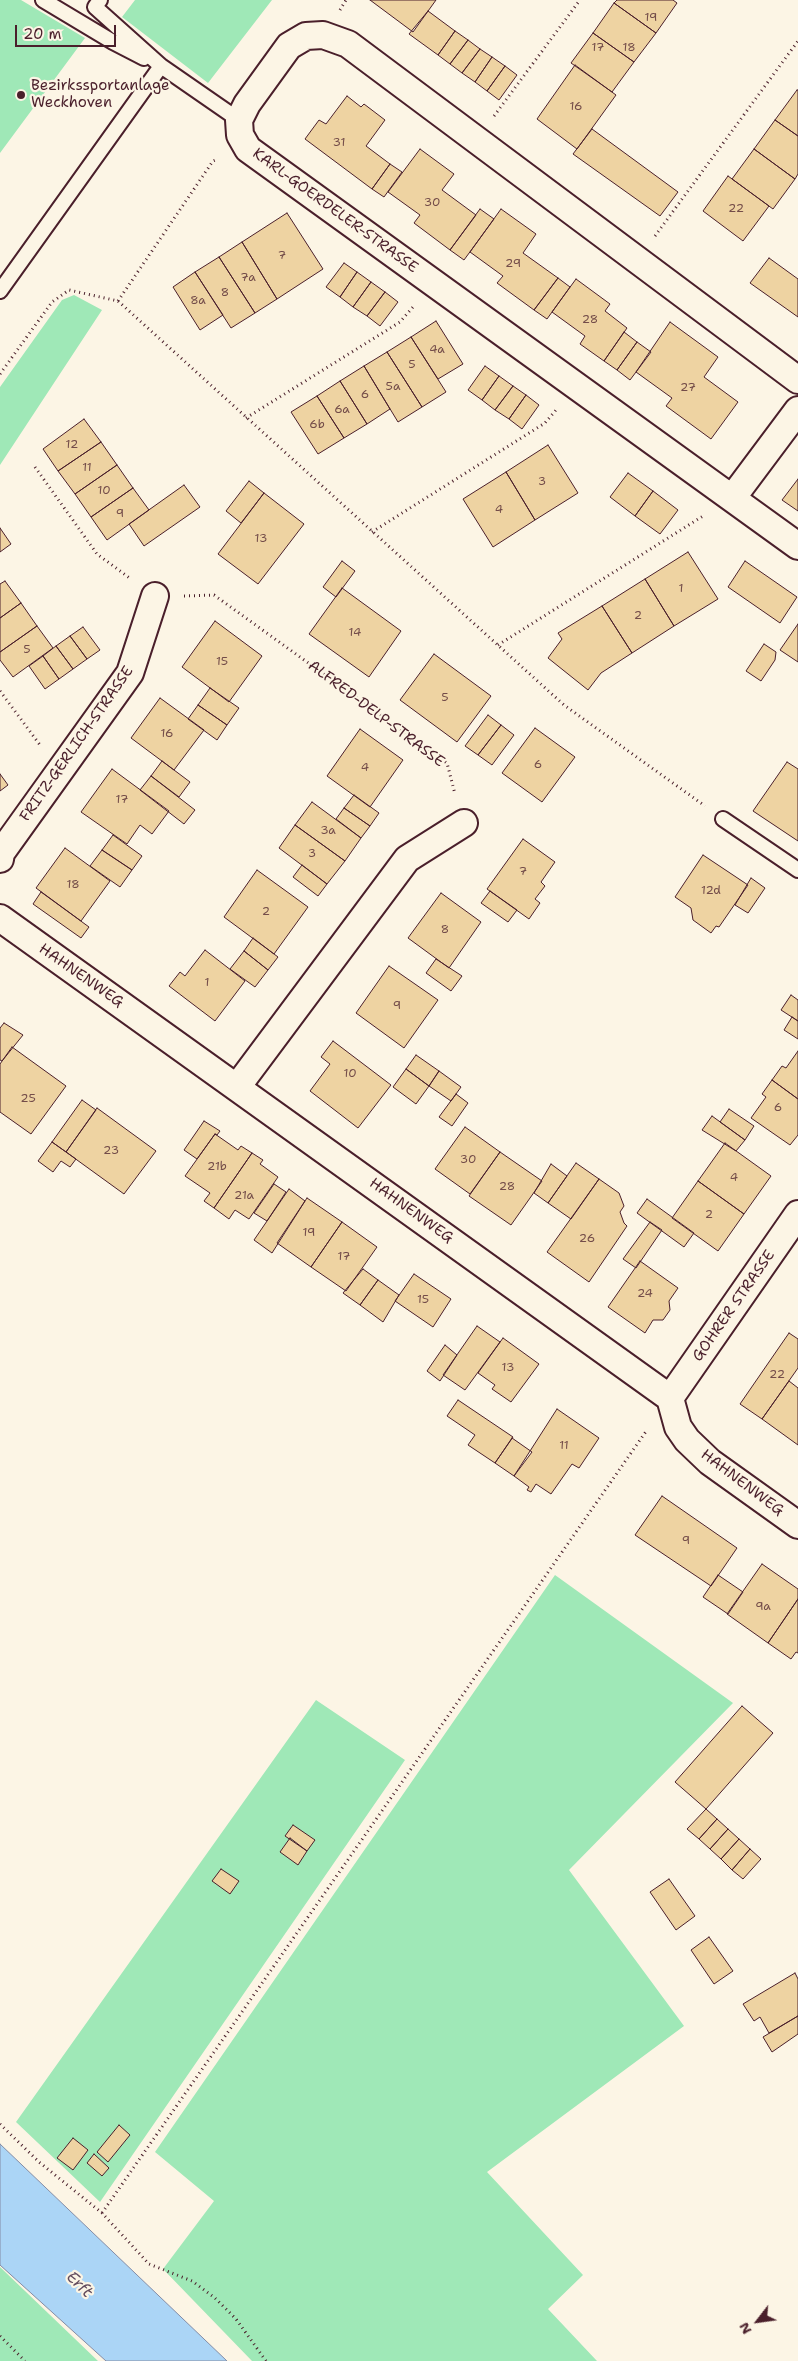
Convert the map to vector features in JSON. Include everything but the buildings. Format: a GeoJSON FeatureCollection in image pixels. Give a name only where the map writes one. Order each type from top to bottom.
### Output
{"type":"FeatureCollection","features":[{"type":"Feature","properties":{"kind":"street"},"geometry":{"type":"LineString","coordinates":[[239,120],[247,104],[289,46],[306,36],[323,35],[348,44],[798,380]]}},
{"type":"Feature","properties":{"kind":"street","name":"KARL-GOERDELER-STRASSE"},"geometry":{"type":"LineString","coordinates":[[239,120],[240,135],[248,149],[733,497],[798,546]]}},
{"type":"Feature","properties":{"kind":"street"},"geometry":{"type":"LineString","coordinates":[[733,497],[798,410]]}},
{"type":"Feature","properties":{"kind":"street","name":"FRITZ-GERLICH-STRASSE"},"geometry":{"type":"LineString","coordinates":[[0,859],[1,853],[130,673],[155,596]]}},
{"type":"Feature","properties":{"kind":"street"},"geometry":{"type":"LineString","coordinates":[[237,1087],[407,859],[464,823]]}},
{"type":"Feature","properties":{"kind":"street","name":"HAHNENWEG"},"geometry":{"type":"LineString","coordinates":[[3,915],[237,1087],[670,1398],[678,1426],[687,1440],[710,1462],[798,1525]]}},
{"type":"Feature","properties":{"kind":"street","name":"GOHRER STRASSE"},"geometry":{"type":"LineString","coordinates":[[670,1398],[798,1214]]}},
{"type":"Feature","properties":{"kind":"lane"},"geometry":{"type":"LineString","coordinates":[[43,0],[113,42],[161,66]]}},
{"type":"Feature","properties":{"kind":"lane"},"geometry":{"type":"LineString","coordinates":[[100,0],[95,7],[161,66],[239,120]]}},
{"type":"Feature","properties":{"kind":"lane"},"geometry":{"type":"LineString","coordinates":[[0,291],[161,66]]}},
{"type":"Feature","properties":{"kind":"lane"},"geometry":{"type":"LineString","coordinates":[[724,819],[798,870]]}},
{"type":"Feature","properties":{"kind":"path"},"geometry":{"type":"LineString","coordinates":[[477,139],[580,0]]}},
{"type":"Feature","properties":{"kind":"path"},"geometry":{"type":"LineString","coordinates":[[637,259],[798,41]]}},
{"type":"Feature","properties":{"kind":"path"},"geometry":{"type":"LineString","coordinates":[[118,301],[213,161],[248,149]]}},
{"type":"Feature","properties":{"kind":"path"},"geometry":{"type":"LineString","coordinates":[[246,418],[400,322],[434,282]]}},
{"type":"Feature","properties":{"kind":"path"},"geometry":{"type":"LineString","coordinates":[[0,374],[52,302],[69,290],[118,301],[564,705],[724,819]]}},
{"type":"Feature","properties":{"kind":"path"},"geometry":{"type":"LineString","coordinates":[[372,532],[545,423],[577,385]]}},
{"type":"Feature","properties":{"kind":"path"},"geometry":{"type":"LineString","coordinates":[[35,467],[97,554],[155,596]]}},
{"type":"Feature","properties":{"kind":"path"},"geometry":{"type":"LineString","coordinates":[[498,645],[733,497]]}},
{"type":"Feature","properties":{"kind":"path","name":"ALFRED-DELP-STRASSE"},"geometry":{"type":"LineString","coordinates":[[155,596],[214,595],[447,763],[464,823]]}},
{"type":"Feature","properties":{"kind":"path"},"geometry":{"type":"LineString","coordinates":[[0,691],[36,741],[63,765]]}},
{"type":"Feature","properties":{"kind":"path"},"geometry":{"type":"LineString","coordinates":[[102,2213],[670,1398]]}},
{"type":"Feature","properties":{"kind":"path"},"geometry":{"type":"LineString","coordinates":[[0,2124],[39,2162],[102,2213],[149,2264],[192,2281],[215,2298],[236,2319],[266,2361]]}},
{"type":"Feature","properties":{"kind":"path"},"geometry":{"type":"LineString","coordinates":[[0,2336],[25,2361]]}},
{"type":"Feature","properties":{"kind":"green space","name":"Bezirkssportanlage Weckhoven"},"geometry":{"type":"Polygon","coordinates":[[[0,0],[21,0],[85,38],[0,153],[0,0]]]}},
{"type":"Feature","properties":{"kind":"green space"},"geometry":{"type":"Polygon","coordinates":[[[135,0],[272,0],[208,83],[122,17],[135,0]]]}},
{"type":"Feature","properties":{"kind":"green space"},"geometry":{"type":"Polygon","coordinates":[[[74,295],[102,310],[0,465],[0,387],[62,300],[74,295]]]}},
{"type":"Feature","properties":{"kind":"green space"},"geometry":{"type":"Polygon","coordinates":[[[555,1575],[733,1703],[569,1870],[684,2026],[487,2172],[583,2275],[548,2309],[597,2361],[252,2361],[163,2269],[214,2201],[155,2152],[555,1575]]]}},
{"type":"Feature","properties":{"kind":"green space"},"geometry":{"type":"Polygon","coordinates":[[[316,1700],[405,1760],[100,2202],[16,2122],[316,1700]]]}},
{"type":"Feature","properties":{"kind":"green space"},"geometry":{"type":"Polygon","coordinates":[[[0,2267],[98,2361],[0,2361],[0,2267]]]}},
{"type":"Feature","properties":{"kind":"water","name":"Erft"},"geometry":{"type":"Polygon","coordinates":[[[0,2144],[227,2361],[106,2361],[0,2265],[0,2144]]]}},
{"type":"Feature","properties":{"kind":"place","name":"Bezirkssportanlage Weckhoven"},"geometry":{"type":"Point","coordinates":[21,95]}}]}
